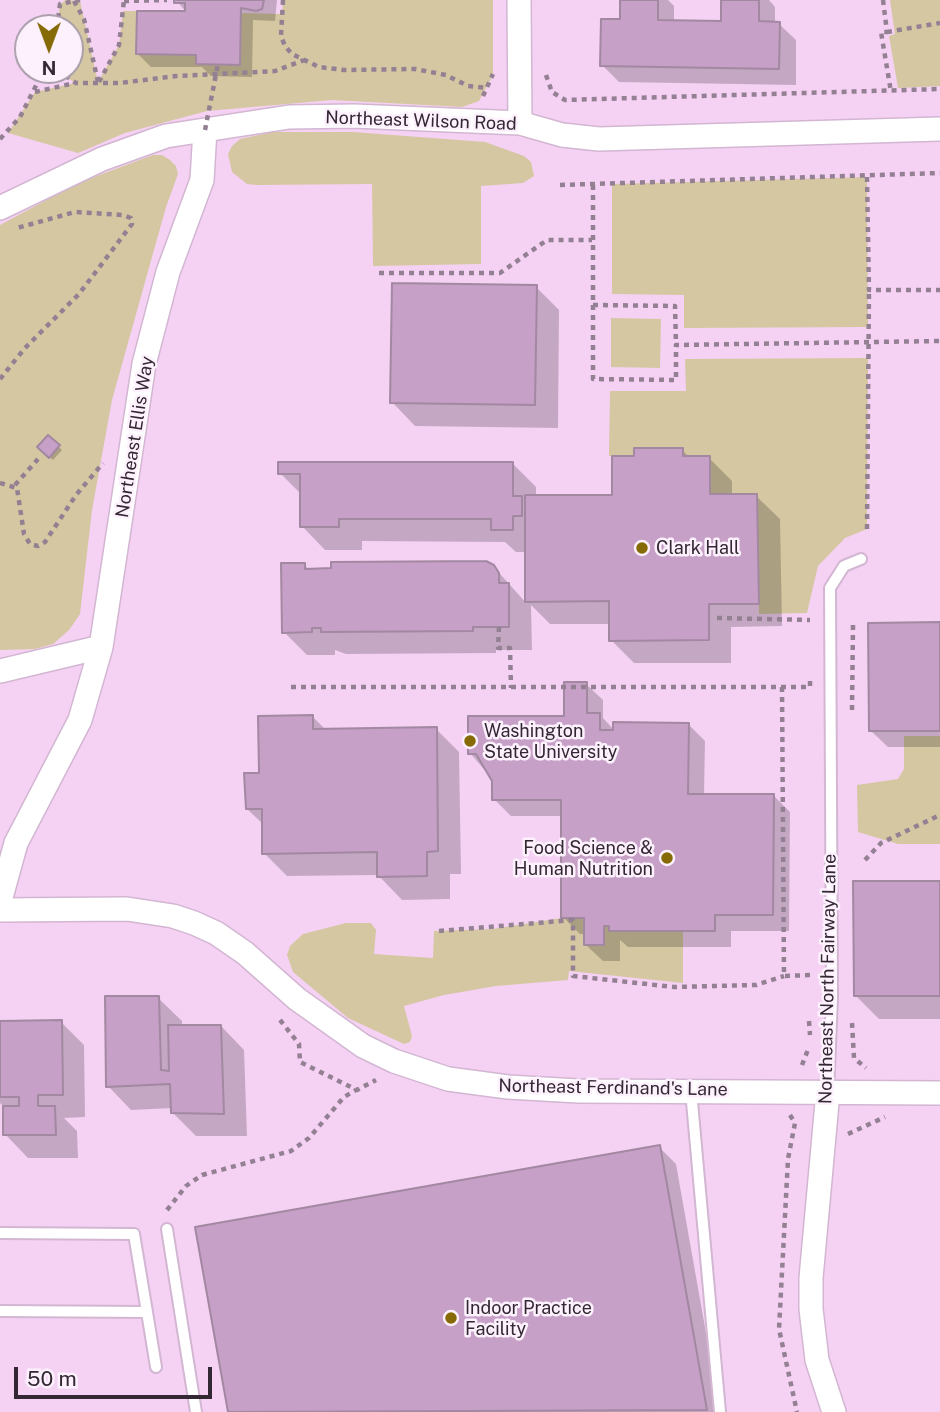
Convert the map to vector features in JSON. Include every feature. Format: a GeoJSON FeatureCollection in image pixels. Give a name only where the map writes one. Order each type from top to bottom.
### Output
{"type":"FeatureCollection","features":[{"type":"Feature","properties":{"kind":"street"},"geometry":{"type":"LineString","coordinates":[[519,0],[520,123]]}},
{"type":"Feature","properties":{"kind":"street","name":"Northeast Wilson Road"},"geometry":{"type":"LineString","coordinates":[[1,207],[102,159],[166,136],[289,117],[354,116],[520,123],[562,135],[599,139],[940,129]]}},
{"type":"Feature","properties":{"kind":"street","name":"Northeast Ellis Way"},"geometry":{"type":"LineString","coordinates":[[0,901],[16,843],[80,720],[101,647],[144,364],[164,285],[201,180],[205,130]]}},
{"type":"Feature","properties":{"kind":"street"},"geometry":{"type":"LineString","coordinates":[[0,671],[101,647]]}},
{"type":"Feature","properties":{"kind":"street","name":"Northeast Ferdinand's Lane"},"geometry":{"type":"LineString","coordinates":[[0,910],[127,909],[173,916],[194,923],[216,933],[245,953],[297,999],[363,1046],[394,1061],[448,1079],[564,1091],[940,1093]]}},
{"type":"Feature","properties":{"kind":"street","name":"Northeast North Fairway Lane"},"geometry":{"type":"LineString","coordinates":[[828,1092],[811,1299],[817,1360],[834,1412]]}},
{"type":"Feature","properties":{"kind":"lane","name":"Northeast North Fairway Lane"},"geometry":{"type":"LineString","coordinates":[[828,1092],[832,998],[830,587],[844,566],[861,559]]}},
{"type":"Feature","properties":{"kind":"lane"},"geometry":{"type":"LineString","coordinates":[[691,1091],[720,1412]]}},
{"type":"Feature","properties":{"kind":"lane"},"geometry":{"type":"LineString","coordinates":[[167,1230],[196,1412]]}},
{"type":"Feature","properties":{"kind":"lane"},"geometry":{"type":"LineString","coordinates":[[0,1233],[134,1234],[156,1367]]}},
{"type":"Feature","properties":{"kind":"lane"},"geometry":{"type":"LineString","coordinates":[[0,1311],[147,1312]]}},
{"type":"Feature","properties":{"kind":"path"},"geometry":{"type":"LineString","coordinates":[[59,14],[60,4],[80,0]]}},
{"type":"Feature","properties":{"kind":"path"},"geometry":{"type":"LineString","coordinates":[[98,83],[119,45],[124,1],[167,0]]}},
{"type":"Feature","properties":{"kind":"path"},"geometry":{"type":"LineString","coordinates":[[283,0],[281,36],[292,54],[319,67],[344,70],[415,69],[446,75],[468,86],[488,88]]}},
{"type":"Feature","properties":{"kind":"path"},"geometry":{"type":"LineString","coordinates":[[883,0],[887,32]]}},
{"type":"Feature","properties":{"kind":"path"},"geometry":{"type":"LineString","coordinates":[[74,1],[84,19],[98,83]]}},
{"type":"Feature","properties":{"kind":"path"},"geometry":{"type":"LineString","coordinates":[[891,92],[881,32],[940,23]]}},
{"type":"Feature","properties":{"kind":"path"},"geometry":{"type":"LineString","coordinates":[[84,83],[275,71],[304,60]]}},
{"type":"Feature","properties":{"kind":"path"},"geometry":{"type":"LineString","coordinates":[[483,96],[492,80],[493,62]]}},
{"type":"Feature","properties":{"kind":"path"},"geometry":{"type":"LineString","coordinates":[[546,62],[552,92],[565,100],[940,89]]}},
{"type":"Feature","properties":{"kind":"path"},"geometry":{"type":"LineString","coordinates":[[205,130],[218,64]]}},
{"type":"Feature","properties":{"kind":"path"},"geometry":{"type":"LineString","coordinates":[[0,139],[8,133],[38,84]]}},
{"type":"Feature","properties":{"kind":"path"},"geometry":{"type":"LineString","coordinates":[[35,92],[71,84]]}},
{"type":"Feature","properties":{"kind":"path"},"geometry":{"type":"LineString","coordinates":[[560,185],[940,173]]}},
{"type":"Feature","properties":{"kind":"path"},"geometry":{"type":"LineString","coordinates":[[867,177],[867,529]]}},
{"type":"Feature","properties":{"kind":"path"},"geometry":{"type":"LineString","coordinates":[[593,185],[592,240],[593,379],[676,380],[675,306],[593,305]]}},
{"type":"Feature","properties":{"kind":"path"},"geometry":{"type":"LineString","coordinates":[[0,379],[24,348],[79,294],[132,225],[131,218],[123,215],[75,212],[16,228],[8,221],[1,207]]}},
{"type":"Feature","properties":{"kind":"path"},"geometry":{"type":"LineString","coordinates":[[379,273],[500,273],[547,240],[592,240]]}},
{"type":"Feature","properties":{"kind":"path"},"geometry":{"type":"LineString","coordinates":[[869,290],[940,290]]}},
{"type":"Feature","properties":{"kind":"path"},"geometry":{"type":"LineString","coordinates":[[676,345],[940,341]]}},
{"type":"Feature","properties":{"kind":"path"},"geometry":{"type":"LineString","coordinates":[[15,485],[20,495],[24,534],[30,544],[38,546],[45,542],[76,495],[107,459],[112,455],[130,457]]}},
{"type":"Feature","properties":{"kind":"path"},"geometry":{"type":"LineString","coordinates":[[15,485],[38,459]]}},
{"type":"Feature","properties":{"kind":"path"},"geometry":{"type":"LineString","coordinates":[[0,484],[15,485]]}},
{"type":"Feature","properties":{"kind":"path"},"geometry":{"type":"LineString","coordinates":[[717,618],[810,618],[810,628]]}},
{"type":"Feature","properties":{"kind":"path"},"geometry":{"type":"LineString","coordinates":[[851,722],[853,625]]}},
{"type":"Feature","properties":{"kind":"path"},"geometry":{"type":"LineString","coordinates":[[499,626],[498,648],[510,648],[512,688]]}},
{"type":"Feature","properties":{"kind":"path"},"geometry":{"type":"LineString","coordinates":[[291,687],[810,687]]}},
{"type":"Feature","properties":{"kind":"path"},"geometry":{"type":"LineString","coordinates":[[782,687],[784,976]]}},
{"type":"Feature","properties":{"kind":"path"},"geometry":{"type":"LineString","coordinates":[[865,860],[881,843],[940,816]]}},
{"type":"Feature","properties":{"kind":"path"},"geometry":{"type":"LineString","coordinates":[[439,931],[573,920],[573,976],[674,987],[756,985],[784,976],[810,975]]}},
{"type":"Feature","properties":{"kind":"path"},"geometry":{"type":"LineString","coordinates":[[852,1009],[854,1058],[861,1065],[877,1071]]}},
{"type":"Feature","properties":{"kind":"path"},"geometry":{"type":"LineString","coordinates":[[274,1014],[299,1044],[300,1062],[357,1090]]}},
{"type":"Feature","properties":{"kind":"path"},"geometry":{"type":"LineString","coordinates":[[802,1065],[809,1048],[809,1021]]}},
{"type":"Feature","properties":{"kind":"path"},"geometry":{"type":"LineString","coordinates":[[161,1215],[186,1186],[202,1175],[291,1151],[319,1129],[344,1097],[374,1080],[387,1082]]}},
{"type":"Feature","properties":{"kind":"path"},"geometry":{"type":"LineString","coordinates":[[782,1112],[793,1118],[795,1123],[788,1159],[779,1329],[797,1412]]}},
{"type":"Feature","properties":{"kind":"path"},"geometry":{"type":"LineString","coordinates":[[848,1125],[846,1135],[895,1113],[878,1113]]}},
{"type":"Feature","properties":{"kind":"shaded area","name":"Washington State University"},"geometry":{"type":"Polygon","coordinates":[[[0,0],[940,0],[940,1412],[0,1412],[0,0]]]}},
{"type":"Feature","properties":{"kind":"shaded area"},"geometry":{"type":"Polygon","coordinates":[[[66,0],[80,1],[83,14],[59,14],[60,4],[66,0]]]}},
{"type":"Feature","properties":{"kind":"shaded area"},"geometry":{"type":"Polygon","coordinates":[[[283,0],[493,0],[493,75],[479,101],[462,107],[332,100],[207,111],[125,133],[78,153],[8,133],[35,92],[71,84],[84,84],[84,19],[98,82],[119,45],[123,11],[137,11],[137,54],[196,55],[240,65],[241,13],[282,14],[283,0]]]}},
{"type":"Feature","properties":{"kind":"shaded area"},"geometry":{"type":"Polygon","coordinates":[[[890,0],[940,0],[940,86],[898,88],[889,36],[895,34],[890,0]]]}},
{"type":"Feature","properties":{"kind":"shaded area"},"geometry":{"type":"Polygon","coordinates":[[[273,132],[353,132],[485,142],[524,156],[531,162],[534,176],[523,183],[481,186],[481,264],[373,266],[372,184],[257,185],[247,184],[232,172],[228,154],[232,146],[240,139],[273,132]]]}},
{"type":"Feature","properties":{"kind":"shaded area"},"geometry":{"type":"Polygon","coordinates":[[[153,155],[162,155],[170,160],[176,166],[178,174],[166,207],[112,400],[92,510],[80,614],[69,630],[53,644],[35,649],[0,650],[0,225],[78,183],[153,155]]]}},
{"type":"Feature","properties":{"kind":"shaded area"},"geometry":{"type":"Polygon","coordinates":[[[867,177],[868,327],[684,328],[684,295],[612,294],[612,184],[867,177]]]}},
{"type":"Feature","properties":{"kind":"shaded area"},"geometry":{"type":"Polygon","coordinates":[[[611,318],[661,319],[660,368],[611,367],[611,318]]]}},
{"type":"Feature","properties":{"kind":"shaded area"},"geometry":{"type":"Polygon","coordinates":[[[868,358],[867,529],[845,538],[818,566],[807,613],[759,614],[757,495],[710,494],[710,456],[609,456],[610,391],[686,391],[685,359],[868,358]]]}},
{"type":"Feature","properties":{"kind":"shaded area"},"geometry":{"type":"Polygon","coordinates":[[[904,736],[940,736],[940,844],[898,844],[858,832],[857,785],[898,779],[904,769],[904,736]]]}},
{"type":"Feature","properties":{"kind":"shaded area"},"geometry":{"type":"Polygon","coordinates":[[[561,918],[584,918],[585,945],[604,945],[604,926],[609,926],[610,931],[683,931],[683,983],[569,971],[568,980],[496,986],[444,995],[404,1006],[412,1036],[410,1042],[404,1044],[348,1018],[293,972],[287,955],[290,946],[303,934],[346,923],[371,923],[376,930],[374,954],[433,958],[434,931],[493,929],[561,918]]]}},
{"type":"Feature","properties":{"kind":"building"},"geometry":{"type":"Polygon","coordinates":[[[174,0],[264,0],[262,9],[256,11],[241,8],[240,65],[196,64],[196,55],[136,54],[137,11],[185,11],[185,3],[174,3],[174,0]]]}},
{"type":"Feature","properties":{"kind":"building"},"geometry":{"type":"Polygon","coordinates":[[[620,0],[658,0],[658,20],[721,21],[721,0],[759,0],[759,21],[780,22],[779,69],[600,66],[601,19],[620,19],[620,0]]]}},
{"type":"Feature","properties":{"kind":"building"},"geometry":{"type":"Polygon","coordinates":[[[392,283],[537,285],[535,405],[390,403],[392,283]]]}},
{"type":"Feature","properties":{"kind":"building"},"geometry":{"type":"Polygon","coordinates":[[[48,435],[60,445],[49,458],[37,447],[48,435]]]}},
{"type":"Feature","properties":{"kind":"building","name":"Clark Hall"},"geometry":{"type":"Polygon","coordinates":[[[634,448],[683,448],[683,456],[710,456],[710,494],[757,494],[759,604],[709,604],[709,640],[609,641],[609,601],[525,602],[525,495],[612,495],[612,456],[634,456],[634,448]]]}},
{"type":"Feature","properties":{"kind":"building"},"geometry":{"type":"Polygon","coordinates":[[[278,462],[513,462],[513,496],[522,496],[522,516],[513,516],[513,530],[491,530],[491,519],[339,519],[339,527],[300,527],[300,474],[278,474],[278,462]]]}},
{"type":"Feature","properties":{"kind":"building"},"geometry":{"type":"Polygon","coordinates":[[[486,561],[494,565],[499,573],[499,583],[509,583],[509,627],[473,627],[473,631],[321,632],[321,628],[312,628],[312,632],[282,633],[281,563],[305,563],[305,569],[331,568],[331,562],[486,561]]]}},
{"type":"Feature","properties":{"kind":"building"},"geometry":{"type":"Polygon","coordinates":[[[940,622],[940,731],[869,731],[868,623],[940,622]]]}},
{"type":"Feature","properties":{"kind":"building","name":"Food Science & Human Nutrition"},"geometry":{"type":"Polygon","coordinates":[[[564,682],[587,682],[587,713],[600,713],[600,730],[613,730],[613,722],[689,723],[688,794],[774,794],[773,915],[715,915],[715,931],[609,931],[609,926],[604,926],[604,945],[584,945],[584,918],[561,918],[561,800],[492,800],[492,781],[476,754],[468,754],[468,716],[564,716],[564,682]]]}},
{"type":"Feature","properties":{"kind":"building"},"geometry":{"type":"Polygon","coordinates":[[[313,715],[313,729],[437,727],[438,851],[427,852],[427,876],[377,877],[377,852],[262,854],[262,809],[246,809],[244,773],[259,773],[258,716],[313,715]]]}},
{"type":"Feature","properties":{"kind":"building"},"geometry":{"type":"Polygon","coordinates":[[[853,881],[940,881],[940,996],[854,996],[853,881]]]}},
{"type":"Feature","properties":{"kind":"building"},"geometry":{"type":"Polygon","coordinates":[[[105,996],[159,996],[161,1070],[169,1071],[168,1025],[221,1025],[224,1114],[171,1113],[170,1084],[106,1087],[105,996]]]}},
{"type":"Feature","properties":{"kind":"building"},"geometry":{"type":"Polygon","coordinates":[[[62,1020],[63,1095],[38,1095],[38,1106],[55,1106],[56,1135],[3,1135],[3,1106],[19,1106],[19,1097],[0,1097],[0,1021],[62,1020]]]}},
{"type":"Feature","properties":{"kind":"building","name":"Indoor Practice Facility"},"geometry":{"type":"Polygon","coordinates":[[[660,1145],[707,1410],[228,1412],[195,1227],[660,1145]]]}},
{"type":"Feature","properties":{"kind":"place","name":"Clark Hall"},"geometry":{"type":"Point","coordinates":[642,548]}},
{"type":"Feature","properties":{"kind":"place","name":"Washington State University"},"geometry":{"type":"Point","coordinates":[470,741]}},
{"type":"Feature","properties":{"kind":"place","name":"Food Science & Human Nutrition"},"geometry":{"type":"Point","coordinates":[667,858]}},
{"type":"Feature","properties":{"kind":"place","name":"Indoor Practice Facility"},"geometry":{"type":"Point","coordinates":[451,1318]}}]}
